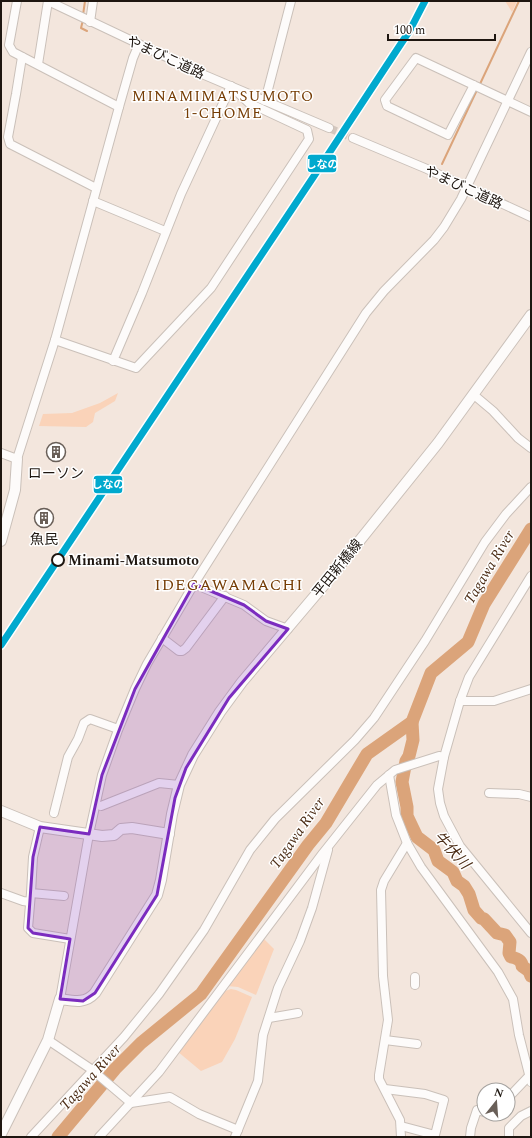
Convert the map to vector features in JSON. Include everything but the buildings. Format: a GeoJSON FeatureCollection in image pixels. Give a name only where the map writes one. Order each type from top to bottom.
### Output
{"type":"FeatureCollection","features":[{"type":"Feature","properties":{"kind":"main road","name":"平田新橋線"},"geometry":{"type":"LineString","coordinates":[[60,999],[83,1001],[90,999],[157,895],[179,785],[193,755],[229,698],[288,629],[438,443],[531,315]]}},
{"type":"Feature","properties":{"kind":"main road"},"geometry":{"type":"LineString","coordinates":[[1,541],[15,490],[17,459]]}},
{"type":"Feature","properties":{"kind":"main road"},"geometry":{"type":"LineString","coordinates":[[1,811],[40,827],[89,834],[108,836],[114,835],[121,829],[132,828],[169,834]]}},
{"type":"Feature","properties":{"kind":"main road"},"geometry":{"type":"LineString","coordinates":[[1,1134],[48,1040],[60,999]]}},
{"type":"Feature","properties":{"kind":"street"},"geometry":{"type":"LineString","coordinates":[[17,1],[9,45],[13,52],[119,108]]}},
{"type":"Feature","properties":{"kind":"street"},"geometry":{"type":"LineString","coordinates":[[38,64],[48,1]]}},
{"type":"Feature","properties":{"kind":"street","name":"やまびこ道路"},"geometry":{"type":"LineString","coordinates":[[48,1],[231,86],[329,128]]}},
{"type":"Feature","properties":{"kind":"street"},"geometry":{"type":"LineString","coordinates":[[89,21],[93,1]]}},
{"type":"Feature","properties":{"kind":"street"},"geometry":{"type":"LineString","coordinates":[[265,101],[291,1]]}},
{"type":"Feature","properties":{"kind":"street"},"geometry":{"type":"LineString","coordinates":[[1,453],[17,459],[54,340],[133,58],[139,44]]}},
{"type":"Feature","properties":{"kind":"street"},"geometry":{"type":"LineString","coordinates":[[60,999],[89,834],[102,775],[134,689],[194,584],[366,314],[384,291],[434,240],[453,214],[531,52]]}},
{"type":"Feature","properties":{"kind":"street"},"geometry":{"type":"LineString","coordinates":[[22,57],[8,137],[10,144],[96,188]]}},
{"type":"Feature","properties":{"kind":"street"},"geometry":{"type":"LineString","coordinates":[[474,85],[448,136],[387,106],[385,100],[416,58],[474,85],[531,112]]}},
{"type":"Feature","properties":{"kind":"street"},"geometry":{"type":"LineString","coordinates":[[54,340],[113,361],[136,368],[211,288],[309,139],[307,130],[249,103],[231,86],[165,231],[142,292],[113,361]]}},
{"type":"Feature","properties":{"kind":"street","name":"やまびこ道路"},"geometry":{"type":"LineString","coordinates":[[353,138],[427,169],[531,217]]}},
{"type":"Feature","properties":{"kind":"street"},"geometry":{"type":"LineString","coordinates":[[93,201],[165,231]]}},
{"type":"Feature","properties":{"kind":"street"},"geometry":{"type":"LineString","coordinates":[[474,395],[493,411],[518,438],[531,448]]}},
{"type":"Feature","properties":{"kind":"street"},"geometry":{"type":"LineString","coordinates":[[31,1137],[94,1072],[159,994],[204,930],[250,850],[275,819],[355,740],[374,718],[425,641],[485,542],[506,514],[531,488]]}},
{"type":"Feature","properties":{"kind":"street"},"geometry":{"type":"LineString","coordinates":[[531,576],[474,666],[460,701],[443,756],[438,789],[444,816],[460,846],[531,933]]}},
{"type":"Feature","properties":{"kind":"street"},"geometry":{"type":"LineString","coordinates":[[194,584],[244,605],[266,620],[288,629]]}},
{"type":"Feature","properties":{"kind":"street"},"geometry":{"type":"LineString","coordinates":[[162,638],[179,651],[182,651],[186,648],[225,596]]}},
{"type":"Feature","properties":{"kind":"street"},"geometry":{"type":"LineString","coordinates":[[460,701],[494,701],[531,689]]}},
{"type":"Feature","properties":{"kind":"street"},"geometry":{"type":"LineString","coordinates":[[54,813],[68,757],[78,739],[84,723],[90,719],[118,729]]}},
{"type":"Feature","properties":{"kind":"street"},"geometry":{"type":"LineString","coordinates":[[99,1137],[159,1072],[372,790],[392,772],[443,756]]}},
{"type":"Feature","properties":{"kind":"street"},"geometry":{"type":"LineString","coordinates":[[392,772],[396,815],[406,843],[421,867],[501,976],[513,1000],[519,1035],[530,1079],[516,1091]]}},
{"type":"Feature","properties":{"kind":"street"},"geometry":{"type":"LineString","coordinates":[[101,806],[159,783],[179,785]]}},
{"type":"Feature","properties":{"kind":"street"},"geometry":{"type":"LineString","coordinates":[[489,793],[519,794],[531,797]]}},
{"type":"Feature","properties":{"kind":"street"},"geometry":{"type":"LineString","coordinates":[[40,827],[33,858],[28,928],[33,933],[70,939]]}},
{"type":"Feature","properties":{"kind":"street"},"geometry":{"type":"LineString","coordinates":[[401,1137],[400,1120],[379,1079],[388,1020],[383,976],[381,890],[384,881],[406,843]]}},
{"type":"Feature","properties":{"kind":"street"},"geometry":{"type":"LineString","coordinates":[[48,1040],[94,1072],[130,1102],[170,1097],[237,1133],[258,1081],[263,1035],[278,988],[300,941],[312,908],[329,846]]}},
{"type":"Feature","properties":{"kind":"street"},"geometry":{"type":"LineString","coordinates":[[1,893],[30,902]]}},
{"type":"Feature","properties":{"kind":"street"},"geometry":{"type":"LineString","coordinates":[[31,893],[64,896]]}},
{"type":"Feature","properties":{"kind":"street"},"geometry":{"type":"LineString","coordinates":[[269,1018],[298,1013]]}},
{"type":"Feature","properties":{"kind":"street"},"geometry":{"type":"LineString","coordinates":[[385,1040],[417,1044]]}},
{"type":"Feature","properties":{"kind":"street"},"geometry":{"type":"LineString","coordinates":[[385,1089],[425,1094],[444,1100],[435,1135],[401,1126]]}},
{"type":"Feature","properties":{"kind":"street"},"geometry":{"type":"LineString","coordinates":[[509,1137],[508,1128],[521,1116],[531,1112]]}},
{"type":"Feature","properties":{"kind":"street"},"geometry":{"type":"LineString","coordinates":[[470,1137],[471,1128],[476,1113]]}},
{"type":"Feature","properties":{"kind":"highlighted area"},"geometry":{"type":"Polygon","coordinates":[[[194,584],[244,605],[266,621],[288,629],[229,698],[186,768],[175,798],[157,895],[95,993],[83,1001],[60,999],[70,939],[33,933],[28,928],[33,857],[40,827],[89,834],[102,775],[135,689],[194,584]]]}},
{"type":"Feature","properties":{"kind":"shaded area"},"geometry":{"type":"Polygon","coordinates":[[[505,1],[517,1],[512,12],[505,1]]]}},
{"type":"Feature","properties":{"kind":"shaded area"},"geometry":{"type":"Polygon","coordinates":[[[118,393],[115,401],[95,413],[93,422],[86,427],[39,426],[43,414],[72,413],[100,403],[118,393]]]}},
{"type":"Feature","properties":{"kind":"shaded area"},"geometry":{"type":"Polygon","coordinates":[[[263,938],[274,949],[256,995],[238,987],[227,986],[263,938]]]}},
{"type":"Feature","properties":{"kind":"shaded area"},"geometry":{"type":"Polygon","coordinates":[[[231,989],[252,997],[235,1039],[222,1062],[201,1071],[177,1051],[222,992],[231,989]]]}},
{"type":"Feature","properties":{"kind":"waterway"},"geometry":{"type":"LineString","coordinates":[[83,15],[85,1]]}},
{"type":"Feature","properties":{"kind":"waterway"},"geometry":{"type":"LineString","coordinates":[[480,84],[519,1]]}},
{"type":"Feature","properties":{"kind":"waterway"},"geometry":{"type":"LineString","coordinates":[[83,20],[81,28],[87,31]]}},
{"type":"Feature","properties":{"kind":"waterway"},"geometry":{"type":"LineString","coordinates":[[442,164],[476,92]]}},
{"type":"Feature","properties":{"kind":"waterway","name":"Tagawa River"},"geometry":{"type":"LineString","coordinates":[[58,1137],[115,1069],[141,1043],[201,994],[308,845],[326,823],[367,754],[412,722],[431,673],[468,642],[484,604],[531,529]]}},
{"type":"Feature","properties":{"kind":"waterway","name":"牛伏川"},"geometry":{"type":"LineString","coordinates":[[412,722],[413,740],[409,756],[406,761],[402,782],[407,807],[407,816],[417,837],[434,850],[438,861],[453,872],[457,881],[464,886],[469,894],[474,910],[481,918],[484,919],[497,933],[505,935],[510,942],[509,953],[511,957],[520,961],[522,966],[529,971],[531,976]]}},
{"type":"Feature","properties":{"kind":"tunnel"},"geometry":{"type":"LineString","coordinates":[[329,128],[353,138]]}},
{"type":"Feature","properties":{"kind":"transit line","name":"しなの"},"geometry":{"type":"LineString","coordinates":[[1,645],[314,176],[410,30],[425,1]]}},
{"type":"Feature","properties":{"kind":"place","name":"ローソン"},"geometry":{"type":"Point","coordinates":[56,452]}},
{"type":"Feature","properties":{"kind":"place","name":"魚民"},"geometry":{"type":"Point","coordinates":[44,518]}},
{"type":"Feature","properties":{"kind":"place","name":"Minami-Matsumoto"},"geometry":{"type":"Point","coordinates":[58,560]}},
{"type":"Feature","properties":{"kind":"district","name":"MINAMIMATSUMOTO 1-CHOME"},"geometry":{"type":"Point","coordinates":[223,104]}},
{"type":"Feature","properties":{"kind":"district","name":"IDEGAWAMACHI"},"geometry":{"type":"Point","coordinates":[229,584]}}]}
